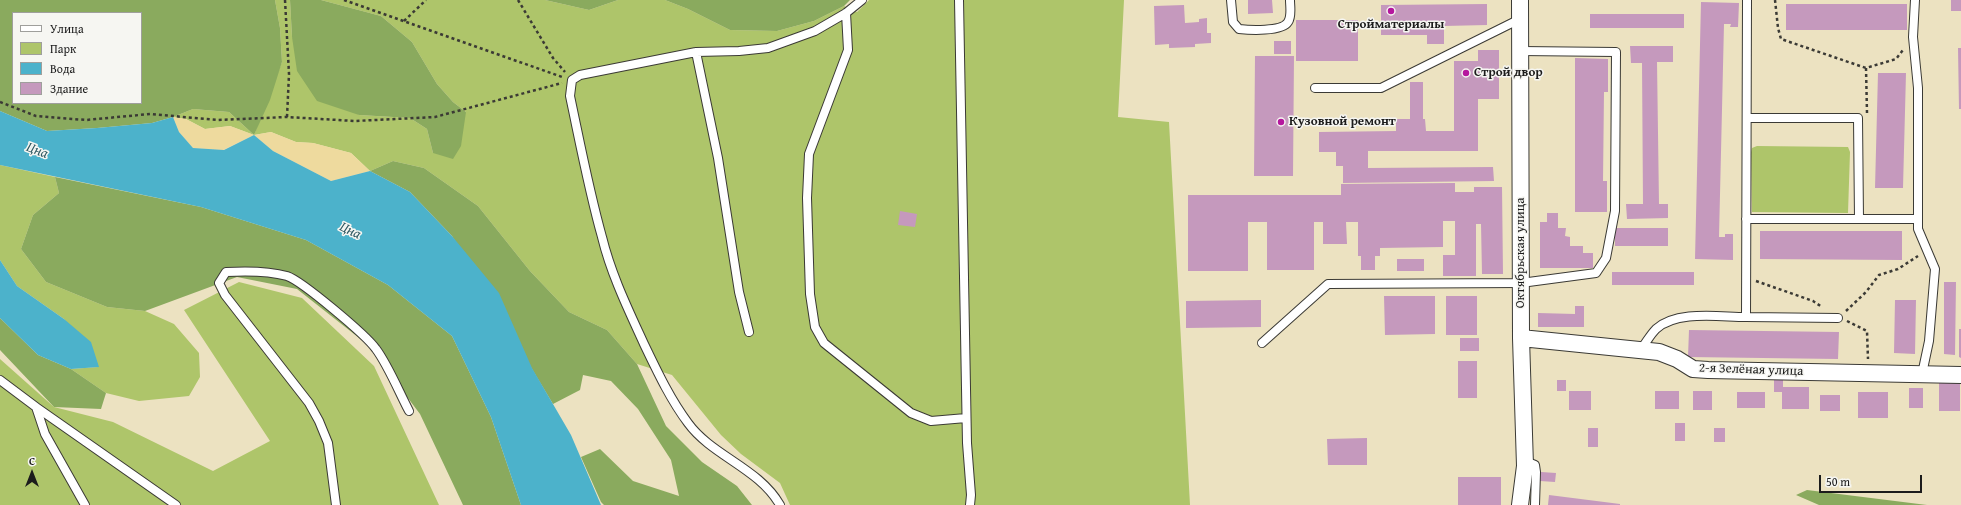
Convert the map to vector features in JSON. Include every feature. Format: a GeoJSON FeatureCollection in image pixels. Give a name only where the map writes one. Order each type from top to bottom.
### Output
{"type":"FeatureCollection","features":[{"type":"Feature","properties":{"kind":"street","name":"Октябрьская улица"},"geometry":{"type":"LineString","coordinates":[[1520,0],[1521,338],[1525,461],[1520,505]]}},
{"type":"Feature","properties":{"kind":"street","name":"2-я Зелёная улица"},"geometry":{"type":"LineString","coordinates":[[1521,338],[1659,352],[1677,359],[1693,368],[1868,374],[1961,375]]}},
{"type":"Feature","properties":{"kind":"lane"},"geometry":{"type":"LineString","coordinates":[[780,505],[767,489],[738,463],[706,442],[689,424],[661,381],[622,296],[602,239],[570,96],[572,80],[580,75],[696,52],[739,51],[768,48],[815,31],[846,13],[862,0]]}},
{"type":"Feature","properties":{"kind":"lane"},"geometry":{"type":"LineString","coordinates":[[959,0],[966,418],[971,496],[970,505]]}},
{"type":"Feature","properties":{"kind":"lane"},"geometry":{"type":"LineString","coordinates":[[1231,0],[1233,22],[1239,29],[1253,30],[1282,27],[1288,23],[1290,16],[1290,0]]}},
{"type":"Feature","properties":{"kind":"lane"},"geometry":{"type":"LineString","coordinates":[[1746,317],[1747,0]]}},
{"type":"Feature","properties":{"kind":"lane"},"geometry":{"type":"LineString","coordinates":[[1915,0],[1913,37],[1918,88],[1918,228],[1935,269],[1929,341],[1922,374]]}},
{"type":"Feature","properties":{"kind":"lane"},"geometry":{"type":"LineString","coordinates":[[846,13],[848,50],[808,154],[807,198],[810,294],[815,327],[824,342],[911,413],[930,421],[966,418]]}},
{"type":"Feature","properties":{"kind":"lane"},"geometry":{"type":"LineString","coordinates":[[1315,88],[1381,88],[1520,19]]}},
{"type":"Feature","properties":{"kind":"lane"},"geometry":{"type":"LineString","coordinates":[[1262,343],[1328,284],[1521,282],[1596,273],[1606,258],[1615,211],[1616,52],[1520,51]]}},
{"type":"Feature","properties":{"kind":"lane"},"geometry":{"type":"LineString","coordinates":[[696,52],[718,158],[740,292],[749,332]]}},
{"type":"Feature","properties":{"kind":"lane"},"geometry":{"type":"LineString","coordinates":[[1747,118],[1858,118],[1859,219]]}},
{"type":"Feature","properties":{"kind":"lane"},"geometry":{"type":"LineString","coordinates":[[1746,219],[1918,219]]}},
{"type":"Feature","properties":{"kind":"lane"},"geometry":{"type":"LineString","coordinates":[[336,505],[328,444],[319,421],[309,403],[225,295],[219,283],[226,272],[244,271],[287,277],[303,286],[359,331],[376,349],[409,411]]}},
{"type":"Feature","properties":{"kind":"lane"},"geometry":{"type":"LineString","coordinates":[[1641,349],[1656,329],[1672,319],[1682,316],[1838,318]]}},
{"type":"Feature","properties":{"kind":"lane"},"geometry":{"type":"LineString","coordinates":[[0,380],[176,505]]}},
{"type":"Feature","properties":{"kind":"lane"},"geometry":{"type":"LineString","coordinates":[[36,407],[45,434],[85,505]]}},
{"type":"Feature","properties":{"kind":"lane"},"geometry":{"type":"LineString","coordinates":[[1525,461],[1535,465],[1535,505]]}},
{"type":"Feature","properties":{"kind":"path"},"geometry":{"type":"LineString","coordinates":[[285,0],[286,46],[290,74],[287,116]]}},
{"type":"Feature","properties":{"kind":"path"},"geometry":{"type":"LineString","coordinates":[[344,0],[572,80]]}},
{"type":"Feature","properties":{"kind":"path"},"geometry":{"type":"LineString","coordinates":[[404,21],[426,0]]}},
{"type":"Feature","properties":{"kind":"path"},"geometry":{"type":"LineString","coordinates":[[518,0],[553,58],[572,80]]}},
{"type":"Feature","properties":{"kind":"path"},"geometry":{"type":"LineString","coordinates":[[1775,0],[1778,28],[1781,39],[1866,68],[1896,59],[1913,37]]}},
{"type":"Feature","properties":{"kind":"path"},"geometry":{"type":"LineString","coordinates":[[1858,118],[1867,113],[1866,68]]}},
{"type":"Feature","properties":{"kind":"path"},"geometry":{"type":"LineString","coordinates":[[0,102],[36,116],[86,120],[150,114],[218,120],[287,116],[355,121],[435,117],[572,80]]}},
{"type":"Feature","properties":{"kind":"path"},"geometry":{"type":"LineString","coordinates":[[1838,318],[1866,292],[1879,275],[1898,268],[1928,251]]}},
{"type":"Feature","properties":{"kind":"path"},"geometry":{"type":"LineString","coordinates":[[1746,278],[1813,301],[1838,318],[1858,325],[1867,331],[1868,374]]}},
{"type":"Feature","properties":{"kind":"green space"},"geometry":{"type":"Polygon","coordinates":[[[0,0],[275,0],[280,28],[282,62],[270,100],[254,135],[229,112],[193,109],[152,123],[47,131],[0,111],[0,0]]]}},
{"type":"Feature","properties":{"kind":"green space"},"geometry":{"type":"Polygon","coordinates":[[[275,0],[290,0],[292,37],[359,115],[410,118],[427,129],[433,153],[466,112],[453,102],[437,84],[412,42],[381,16],[321,0],[545,0],[589,10],[618,0],[665,0],[688,9],[730,30],[777,31],[814,21],[844,6],[857,12],[869,0],[1124,0],[1118,117],[1169,122],[1190,505],[790,505],[780,483],[741,454],[721,435],[672,375],[637,364],[607,330],[569,312],[530,271],[478,206],[424,168],[393,161],[370,171],[351,153],[313,143],[296,142],[271,132],[254,135],[282,62],[280,28],[275,0]]]}},
{"type":"Feature","properties":{"kind":"green space"},"geometry":{"type":"Polygon","coordinates":[[[290,0],[321,0],[381,16],[412,42],[437,84],[453,102],[466,112],[461,146],[453,159],[433,153],[427,129],[410,118],[359,115],[317,101],[297,71],[292,37],[290,0]]]}},
{"type":"Feature","properties":{"kind":"green space"},"geometry":{"type":"Polygon","coordinates":[[[545,0],[618,0],[589,10],[545,0]]]}},
{"type":"Feature","properties":{"kind":"green space"},"geometry":{"type":"Polygon","coordinates":[[[665,0],[850,0],[844,6],[814,21],[777,31],[730,30],[688,9],[665,0]]]}},
{"type":"Feature","properties":{"kind":"green space"},"geometry":{"type":"Polygon","coordinates":[[[193,109],[229,112],[254,135],[230,126],[205,129],[186,119],[173,117],[193,109]]]}},
{"type":"Feature","properties":{"kind":"green space"},"geometry":{"type":"Polygon","coordinates":[[[1757,146],[1848,147],[1850,152],[1848,213],[1752,212],[1751,152],[1752,148],[1757,146]]]}},
{"type":"Feature","properties":{"kind":"green space"},"geometry":{"type":"Polygon","coordinates":[[[393,161],[424,168],[478,206],[530,271],[569,312],[607,330],[637,364],[666,426],[702,462],[737,486],[752,505],[604,505],[601,502],[581,457],[600,449],[633,481],[679,496],[671,460],[638,409],[611,381],[583,375],[580,390],[553,404],[452,236],[410,192],[370,171],[393,161]]]}},
{"type":"Feature","properties":{"kind":"green space"},"geometry":{"type":"Polygon","coordinates":[[[0,165],[55,177],[59,193],[33,215],[21,249],[46,282],[107,307],[145,311],[174,324],[199,353],[200,377],[189,396],[139,401],[106,393],[71,369],[98,367],[64,319],[17,286],[0,260],[0,165]]]}},
{"type":"Feature","properties":{"kind":"green space"},"geometry":{"type":"Polygon","coordinates":[[[55,177],[201,207],[306,240],[388,285],[452,336],[491,417],[521,505],[463,505],[420,414],[368,345],[297,289],[237,277],[145,311],[107,307],[46,282],[21,249],[33,215],[59,193],[55,177]]]}},
{"type":"Feature","properties":{"kind":"green space"},"geometry":{"type":"Polygon","coordinates":[[[239,282],[302,298],[374,366],[439,505],[0,505],[0,359],[54,407],[113,422],[213,471],[270,441],[184,310],[239,282]]]}},
{"type":"Feature","properties":{"kind":"green space"},"geometry":{"type":"Polygon","coordinates":[[[0,318],[38,355],[71,369],[106,393],[101,409],[54,407],[0,350],[0,318]]]}},
{"type":"Feature","properties":{"kind":"green space"},"geometry":{"type":"Polygon","coordinates":[[[1807,490],[1927,505],[1819,505],[1796,495],[1807,490]]]}},
{"type":"Feature","properties":{"kind":"sand"},"geometry":{"type":"Polygon","coordinates":[[[173,117],[186,119],[205,129],[230,126],[254,135],[223,150],[193,148],[179,132],[173,117]]]}},
{"type":"Feature","properties":{"kind":"sand"},"geometry":{"type":"Polygon","coordinates":[[[271,132],[296,142],[313,143],[351,153],[370,171],[331,181],[273,151],[254,135],[271,132]]]}},
{"type":"Feature","properties":{"kind":"water","name":"Цна"},"geometry":{"type":"Polygon","coordinates":[[[0,111],[47,131],[152,123],[173,117],[179,132],[193,148],[224,150],[254,135],[273,151],[331,181],[370,171],[410,192],[452,236],[499,293],[532,368],[571,435],[601,505],[521,505],[491,417],[452,336],[388,285],[306,240],[201,207],[0,165],[0,111]]]}},
{"type":"Feature","properties":{"kind":"water"},"geometry":{"type":"Polygon","coordinates":[[[0,260],[17,286],[64,319],[91,342],[99,367],[71,369],[38,355],[0,318],[0,260]]]}},
{"type":"Feature","properties":{"kind":"building"},"geometry":{"type":"Polygon","coordinates":[[[1248,0],[1272,0],[1273,13],[1248,14],[1248,0]]]}},
{"type":"Feature","properties":{"kind":"building"},"geometry":{"type":"Polygon","coordinates":[[[1951,0],[1961,0],[1961,11],[1951,11],[1951,0]]]}},
{"type":"Feature","properties":{"kind":"building"},"geometry":{"type":"Polygon","coordinates":[[[1701,2],[1739,3],[1738,27],[1730,27],[1731,24],[1724,24],[1719,237],[1725,237],[1725,234],[1733,234],[1733,260],[1695,259],[1701,2]]]}},
{"type":"Feature","properties":{"kind":"building"},"geometry":{"type":"Polygon","coordinates":[[[1487,4],[1487,25],[1444,26],[1444,44],[1427,44],[1427,35],[1381,35],[1381,5],[1487,4]]]}},
{"type":"Feature","properties":{"kind":"building"},"geometry":{"type":"Polygon","coordinates":[[[1786,4],[1907,4],[1907,30],[1786,30],[1786,4]]]}},
{"type":"Feature","properties":{"kind":"building"},"geometry":{"type":"Polygon","coordinates":[[[1184,5],[1185,23],[1199,22],[1199,19],[1207,18],[1207,33],[1211,33],[1211,43],[1195,44],[1195,47],[1169,48],[1169,44],[1155,45],[1154,6],[1184,5]]]}},
{"type":"Feature","properties":{"kind":"building"},"geometry":{"type":"Polygon","coordinates":[[[1590,14],[1684,14],[1684,28],[1590,28],[1590,14]]]}},
{"type":"Feature","properties":{"kind":"building"},"geometry":{"type":"Polygon","coordinates":[[[1296,20],[1358,20],[1358,61],[1296,61],[1296,20]]]}},
{"type":"Feature","properties":{"kind":"building"},"geometry":{"type":"Polygon","coordinates":[[[1274,41],[1291,41],[1291,54],[1274,54],[1274,41]]]}},
{"type":"Feature","properties":{"kind":"building"},"geometry":{"type":"Polygon","coordinates":[[[1630,46],[1673,46],[1673,62],[1657,62],[1659,204],[1668,204],[1668,218],[1627,219],[1626,204],[1643,204],[1642,63],[1631,63],[1630,46]]]}},
{"type":"Feature","properties":{"kind":"building"},"geometry":{"type":"Polygon","coordinates":[[[1958,48],[1961,48],[1961,109],[1959,109],[1958,48]]]}},
{"type":"Feature","properties":{"kind":"building"},"geometry":{"type":"Polygon","coordinates":[[[1478,50],[1499,50],[1499,99],[1478,99],[1478,151],[1368,151],[1368,168],[1493,167],[1494,181],[1343,183],[1343,166],[1336,166],[1336,152],[1319,152],[1319,132],[1396,131],[1396,119],[1410,119],[1410,82],[1423,82],[1423,119],[1425,119],[1426,131],[1454,131],[1454,61],[1478,61],[1478,50]]]}},
{"type":"Feature","properties":{"kind":"building"},"geometry":{"type":"Polygon","coordinates":[[[1255,56],[1294,56],[1293,176],[1254,176],[1255,56]]]}},
{"type":"Feature","properties":{"kind":"building"},"geometry":{"type":"Polygon","coordinates":[[[1575,58],[1608,59],[1608,92],[1604,92],[1603,181],[1607,181],[1607,212],[1575,212],[1575,58]]]}},
{"type":"Feature","properties":{"kind":"building"},"geometry":{"type":"Polygon","coordinates":[[[1878,73],[1906,73],[1903,188],[1875,188],[1878,73]]]}},
{"type":"Feature","properties":{"kind":"building"},"geometry":{"type":"Polygon","coordinates":[[[1455,183],[1455,192],[1474,192],[1474,187],[1502,187],[1503,274],[1482,274],[1481,224],[1476,224],[1476,276],[1443,276],[1443,255],[1455,255],[1455,221],[1443,221],[1443,247],[1380,248],[1380,256],[1375,256],[1375,270],[1361,270],[1361,256],[1358,256],[1358,222],[1346,222],[1347,244],[1323,244],[1323,222],[1314,222],[1314,270],[1267,270],[1267,222],[1248,222],[1248,271],[1188,271],[1188,195],[1341,195],[1341,184],[1455,183]]]}},
{"type":"Feature","properties":{"kind":"building"},"geometry":{"type":"Polygon","coordinates":[[[900,211],[917,214],[915,227],[898,225],[900,211]]]}},
{"type":"Feature","properties":{"kind":"building"},"geometry":{"type":"Polygon","coordinates":[[[1547,213],[1558,213],[1558,228],[1566,228],[1565,236],[1570,237],[1570,246],[1583,246],[1583,253],[1593,253],[1593,268],[1540,268],[1540,222],[1547,222],[1547,213]]]}},
{"type":"Feature","properties":{"kind":"building"},"geometry":{"type":"Polygon","coordinates":[[[1615,228],[1668,228],[1668,246],[1615,246],[1615,228]]]}},
{"type":"Feature","properties":{"kind":"building"},"geometry":{"type":"Polygon","coordinates":[[[1760,231],[1902,231],[1902,260],[1760,259],[1760,231]]]}},
{"type":"Feature","properties":{"kind":"building"},"geometry":{"type":"Polygon","coordinates":[[[1397,259],[1424,259],[1424,271],[1397,271],[1397,259]]]}},
{"type":"Feature","properties":{"kind":"building"},"geometry":{"type":"Polygon","coordinates":[[[1612,272],[1694,272],[1694,285],[1612,285],[1612,272]]]}},
{"type":"Feature","properties":{"kind":"building"},"geometry":{"type":"Polygon","coordinates":[[[1944,282],[1956,282],[1955,355],[1944,354],[1944,282]]]}},
{"type":"Feature","properties":{"kind":"building"},"geometry":{"type":"Polygon","coordinates":[[[1384,296],[1435,296],[1435,334],[1385,335],[1384,296]]]}},
{"type":"Feature","properties":{"kind":"building"},"geometry":{"type":"Polygon","coordinates":[[[1446,296],[1477,296],[1477,335],[1446,335],[1446,296]]]}},
{"type":"Feature","properties":{"kind":"building"},"geometry":{"type":"Polygon","coordinates":[[[1261,300],[1261,327],[1186,328],[1186,301],[1261,300]]]}},
{"type":"Feature","properties":{"kind":"building"},"geometry":{"type":"Polygon","coordinates":[[[1895,300],[1916,300],[1915,354],[1894,353],[1895,300]]]}},
{"type":"Feature","properties":{"kind":"building"},"geometry":{"type":"Polygon","coordinates":[[[1575,306],[1584,306],[1584,327],[1538,327],[1538,313],[1575,314],[1575,306]]]}},
{"type":"Feature","properties":{"kind":"building"},"geometry":{"type":"Polygon","coordinates":[[[1959,329],[1961,329],[1961,358],[1959,357],[1959,329]]]}},
{"type":"Feature","properties":{"kind":"building"},"geometry":{"type":"Polygon","coordinates":[[[1689,330],[1839,332],[1838,359],[1688,357],[1689,330]]]}},
{"type":"Feature","properties":{"kind":"building"},"geometry":{"type":"Polygon","coordinates":[[[1460,338],[1479,338],[1479,351],[1460,351],[1460,338]]]}},
{"type":"Feature","properties":{"kind":"building"},"geometry":{"type":"Polygon","coordinates":[[[1458,361],[1477,361],[1477,398],[1458,398],[1458,361]]]}},
{"type":"Feature","properties":{"kind":"building"},"geometry":{"type":"Polygon","coordinates":[[[1774,379],[1783,379],[1783,387],[1809,387],[1809,409],[1782,409],[1782,392],[1774,392],[1774,379]]]}},
{"type":"Feature","properties":{"kind":"building"},"geometry":{"type":"Polygon","coordinates":[[[1557,380],[1566,380],[1566,391],[1557,391],[1557,380]]]}},
{"type":"Feature","properties":{"kind":"building"},"geometry":{"type":"Polygon","coordinates":[[[1939,382],[1960,382],[1960,411],[1939,411],[1939,382]]]}},
{"type":"Feature","properties":{"kind":"building"},"geometry":{"type":"Polygon","coordinates":[[[1909,388],[1923,388],[1923,408],[1909,408],[1909,388]]]}},
{"type":"Feature","properties":{"kind":"building"},"geometry":{"type":"Polygon","coordinates":[[[1569,391],[1591,391],[1591,410],[1569,410],[1569,391]]]}},
{"type":"Feature","properties":{"kind":"building"},"geometry":{"type":"Polygon","coordinates":[[[1655,391],[1679,391],[1679,409],[1655,409],[1655,391]]]}},
{"type":"Feature","properties":{"kind":"building"},"geometry":{"type":"Polygon","coordinates":[[[1693,391],[1712,391],[1712,410],[1693,410],[1693,391]]]}},
{"type":"Feature","properties":{"kind":"building"},"geometry":{"type":"Polygon","coordinates":[[[1737,392],[1765,392],[1765,408],[1737,408],[1737,392]]]}},
{"type":"Feature","properties":{"kind":"building"},"geometry":{"type":"Polygon","coordinates":[[[1858,392],[1888,392],[1888,418],[1858,418],[1858,392]]]}},
{"type":"Feature","properties":{"kind":"building"},"geometry":{"type":"Polygon","coordinates":[[[1820,395],[1840,395],[1840,411],[1820,411],[1820,395]]]}},
{"type":"Feature","properties":{"kind":"building"},"geometry":{"type":"Polygon","coordinates":[[[1675,423],[1685,423],[1685,441],[1675,441],[1675,423]]]}},
{"type":"Feature","properties":{"kind":"building"},"geometry":{"type":"Polygon","coordinates":[[[1588,428],[1598,428],[1598,447],[1588,447],[1588,428]]]}},
{"type":"Feature","properties":{"kind":"building"},"geometry":{"type":"Polygon","coordinates":[[[1714,428],[1725,428],[1725,442],[1714,442],[1714,428]]]}},
{"type":"Feature","properties":{"kind":"building"},"geometry":{"type":"Polygon","coordinates":[[[1367,438],[1367,465],[1328,465],[1327,439],[1367,438]]]}},
{"type":"Feature","properties":{"kind":"building"},"geometry":{"type":"Polygon","coordinates":[[[1541,472],[1556,473],[1555,482],[1540,481],[1541,472]]]}},
{"type":"Feature","properties":{"kind":"building"},"geometry":{"type":"Polygon","coordinates":[[[1458,477],[1501,477],[1501,505],[1458,505],[1458,477]]]}},
{"type":"Feature","properties":{"kind":"building"},"geometry":{"type":"Polygon","coordinates":[[[1549,495],[1620,504],[1620,505],[1548,505],[1549,495]]]}},
{"type":"Feature","properties":{"kind":"place","name":"Стройматериалы"},"geometry":{"type":"Point","coordinates":[1391,11]}},
{"type":"Feature","properties":{"kind":"place","name":"Строй двор"},"geometry":{"type":"Point","coordinates":[1466,73]}},
{"type":"Feature","properties":{"kind":"place","name":"Кузовной ремонт"},"geometry":{"type":"Point","coordinates":[1281,122]}}]}
